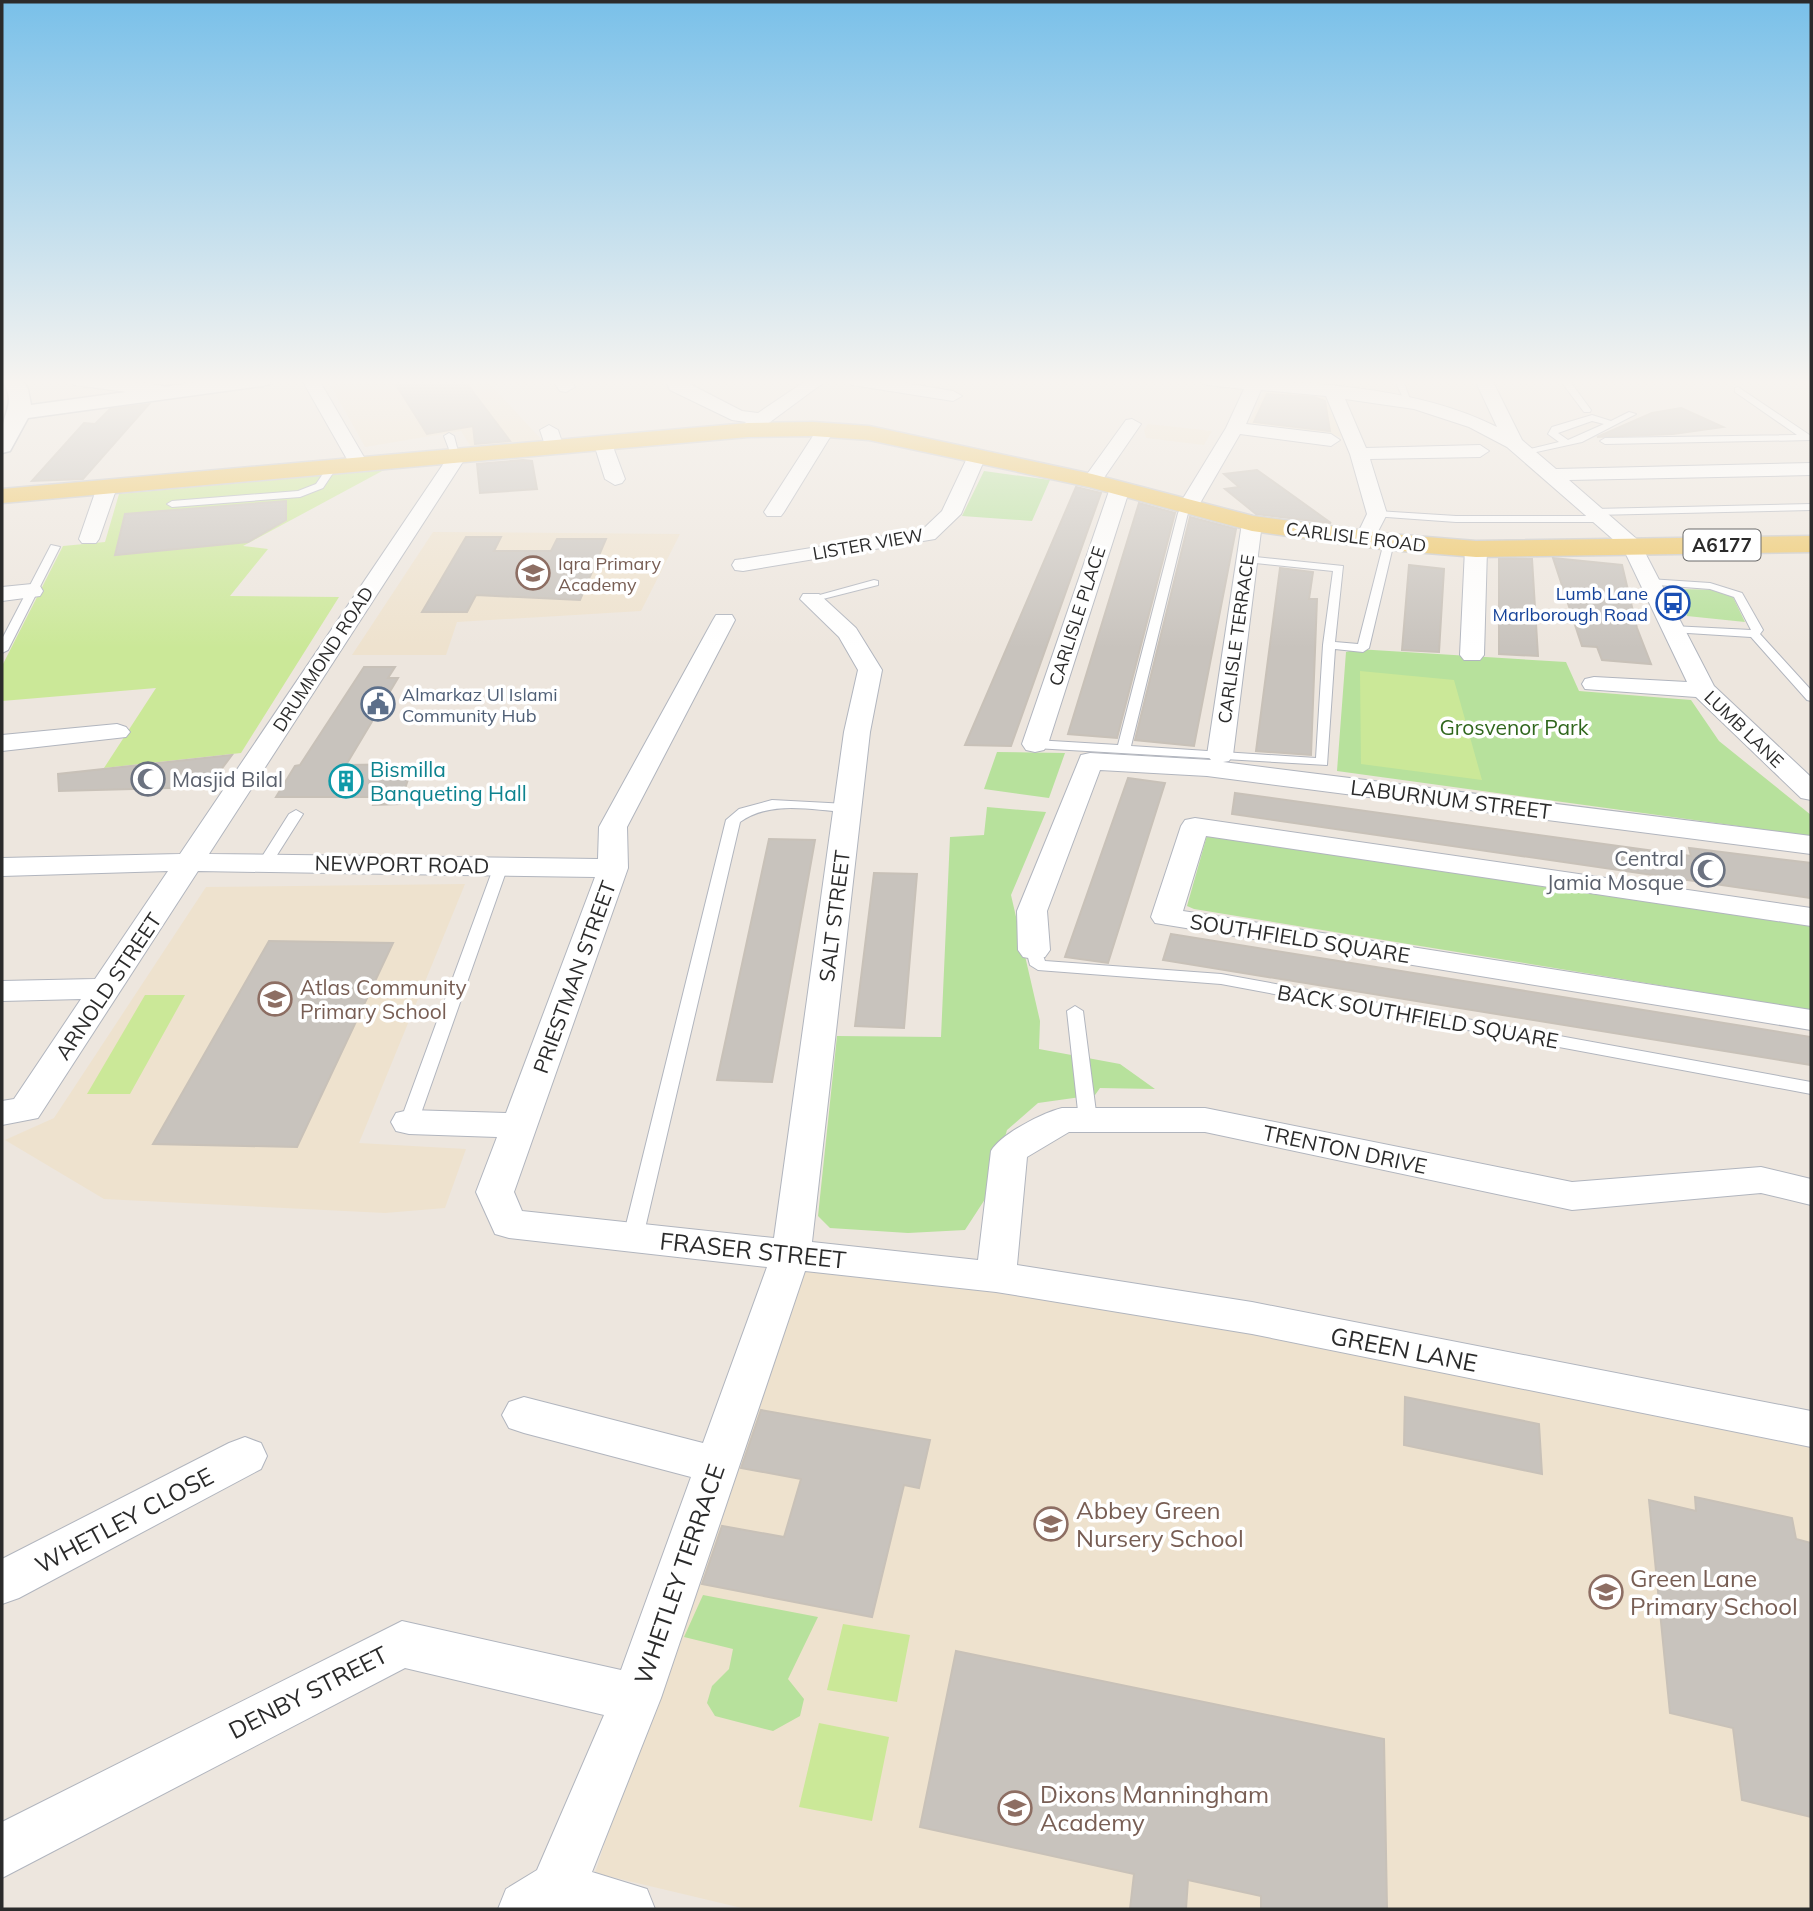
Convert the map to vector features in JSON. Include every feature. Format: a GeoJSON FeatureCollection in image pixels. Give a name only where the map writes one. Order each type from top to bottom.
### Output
{"type":"FeatureCollection","features":[{"type":"Feature","properties":{"kind":"main road","name":"CARLISLE ROAD"},"geometry":{"type":"LineString","coordinates":[[2,496],[307,469]]}},
{"type":"Feature","properties":{"kind":"main road","name":"CARLISLE ROAD"},"geometry":{"type":"LineString","coordinates":[[1038,469],[1189,505],[1252,523],[1365,539],[1476,549],[1632,545]]}},
{"type":"Feature","properties":{"kind":"main road","name":"A6177"},"geometry":{"type":"LineString","coordinates":[[1632,545],[1811,544]]}},
{"type":"Feature","properties":{"kind":"street","name":"DRUMMOND ROAD"},"geometry":{"type":"LineString","coordinates":[[191,862],[438,469]]}},
{"type":"Feature","properties":{"kind":"street"},"geometry":{"type":"LineString","coordinates":[[612,469],[615,479]]}},
{"type":"Feature","properties":{"kind":"street"},"geometry":{"type":"LineString","coordinates":[[774,512],[801,469]]}},
{"type":"Feature","properties":{"kind":"street","name":"LISTER VIEW"},"geometry":{"type":"LineString","coordinates":[[743,565],[771,551],[928,535],[951,514],[971,469]]}},
{"type":"Feature","properties":{"kind":"street"},"geometry":{"type":"LineString","coordinates":[[1092,481],[1100,469]]}},
{"type":"Feature","properties":{"kind":"street"},"geometry":{"type":"LineString","coordinates":[[1189,505],[1210,469]]}},
{"type":"Feature","properties":{"kind":"street"},"geometry":{"type":"LineString","coordinates":[[1364,469],[1377,514],[1365,539]]}},
{"type":"Feature","properties":{"kind":"street"},"geometry":{"type":"LineString","coordinates":[[1545,469],[1632,545]]}},
{"type":"Feature","properties":{"kind":"street"},"geometry":{"type":"LineString","coordinates":[[1552,475],[1803,469]]}},
{"type":"Feature","properties":{"kind":"street"},"geometry":{"type":"LineString","coordinates":[[89,539],[107,487]]}},
{"type":"Feature","properties":{"kind":"street","name":"CARLISLE PLACE"},"geometry":{"type":"LineString","coordinates":[[1035,744],[1120,488]]}},
{"type":"Feature","properties":{"kind":"street","name":"CARLISLE TERRACE"},"geometry":{"type":"LineString","coordinates":[[1220,755],[1252,523]]}},
{"type":"Feature","properties":{"kind":"street","name":"LUMB LANE"},"geometry":{"type":"LineString","coordinates":[[1632,545],[1703,690],[1811,792]]}},
{"type":"Feature","properties":{"kind":"street"},"geometry":{"type":"LineString","coordinates":[[1472,655],[1476,549]]}},
{"type":"Feature","properties":{"kind":"street"},"geometry":{"type":"LineString","coordinates":[[2,594],[32,591]]}},
{"type":"Feature","properties":{"kind":"street","name":"SALT STREET"},"geometry":{"type":"LineString","coordinates":[[791,1255],[857,732],[870,670],[848,633],[811,599]]}},
{"type":"Feature","properties":{"kind":"street","name":"PRIESTMAN STREET"},"geometry":{"type":"LineString","coordinates":[[509,1224],[495,1192],[613,868],[613,827],[723,621]]}},
{"type":"Feature","properties":{"kind":"street"},"geometry":{"type":"LineString","coordinates":[[1594,684],[1703,690]]}},
{"type":"Feature","properties":{"kind":"street"},"geometry":{"type":"LineString","coordinates":[[2,743],[117,732]]}},
{"type":"Feature","properties":{"kind":"street","name":"LABURNUM STREET"},"geometry":{"type":"LineString","coordinates":[[1034,950],[1032,911],[1090,761],[1221,770],[1811,845]]}},
{"type":"Feature","properties":{"kind":"street","name":"SOUTHFIELD SQUARE"},"geometry":{"type":"LineString","coordinates":[[1811,917],[1195,826],[1163,929],[1811,1020]]}},
{"type":"Feature","properties":{"kind":"street","name":"NEWPORT ROAD"},"geometry":{"type":"LineString","coordinates":[[2,867],[191,862],[613,868]]}},
{"type":"Feature","properties":{"kind":"street","name":"ARNOLD STREET"},"geometry":{"type":"LineString","coordinates":[[14,1112],[106,989],[191,862]]}},
{"type":"Feature","properties":{"kind":"street"},"geometry":{"type":"LineString","coordinates":[[2,990],[106,989]]}},
{"type":"Feature","properties":{"kind":"street","name":"TRENTON DRIVE"},"geometry":{"type":"LineString","coordinates":[[996,1277],[1009,1151],[1062,1120],[1205,1120],[1572,1196],[1761,1180],[1811,1192]]}},
{"type":"Feature","properties":{"kind":"street"},"geometry":{"type":"LineString","coordinates":[[409,1122],[520,1126]]}},
{"type":"Feature","properties":{"kind":"street","name":"FRASER STREET"},"geometry":{"type":"LineString","coordinates":[[509,1224],[996,1277]]}},
{"type":"Feature","properties":{"kind":"street","name":"WHETLEY TERRACE"},"geometry":{"type":"LineString","coordinates":[[542,1900],[636,1698],[791,1255]]}},
{"type":"Feature","properties":{"kind":"street","name":"GREEN LANE"},"geometry":{"type":"LineString","coordinates":[[996,1277],[1252,1318],[1811,1429]]}},
{"type":"Feature","properties":{"kind":"street"},"geometry":{"type":"LineString","coordinates":[[524,1415],[717,1465]]}},
{"type":"Feature","properties":{"kind":"street","name":"WHETLEY CLOSE"},"geometry":{"type":"LineString","coordinates":[[2,1583],[245,1456]]}},
{"type":"Feature","properties":{"kind":"street","name":"DENBY STREET"},"geometry":{"type":"LineString","coordinates":[[2,1850],[402,1644],[636,1698]]}},
{"type":"Feature","properties":{"kind":"street"},"geometry":{"type":"LineString","coordinates":[[542,1900],[627,1909]]}},
{"type":"Feature","properties":{"kind":"lane"},"geometry":{"type":"LineString","coordinates":[[172,504],[300,494],[320,486],[331,469]]}},
{"type":"Feature","properties":{"kind":"lane"},"geometry":{"type":"LineString","coordinates":[[1124,750],[1183,513],[1189,505]]}},
{"type":"Feature","properties":{"kind":"lane"},"geometry":{"type":"LineString","coordinates":[[1377,514],[1456,519],[1811,507]]}},
{"type":"Feature","properties":{"kind":"lane"},"geometry":{"type":"LineString","coordinates":[[1329,645],[1363,648],[1389,542]]}},
{"type":"Feature","properties":{"kind":"lane"},"geometry":{"type":"LineString","coordinates":[[2,650],[55,547]]}},
{"type":"Feature","properties":{"kind":"lane"},"geometry":{"type":"LineString","coordinates":[[1035,744],[1322,762],[1329,645],[1339,568],[1246,559]]}},
{"type":"Feature","properties":{"kind":"lane"},"geometry":{"type":"LineString","coordinates":[[1649,582],[1720,588],[1733,592],[1738,596],[1757,631],[1754,634]]}},
{"type":"Feature","properties":{"kind":"lane"},"geometry":{"type":"LineString","coordinates":[[811,599],[874,583]]}},
{"type":"Feature","properties":{"kind":"lane"},"geometry":{"type":"LineString","coordinates":[[1672,629],[1754,634],[1811,697]]}},
{"type":"Feature","properties":{"kind":"lane"},"geometry":{"type":"LineString","coordinates":[[633,1237],[733,820],[744,810],[768,805],[847,808]]}},
{"type":"Feature","properties":{"kind":"lane"},"geometry":{"type":"LineString","coordinates":[[265,863],[296,814]]}},
{"type":"Feature","properties":{"kind":"lane"},"geometry":{"type":"LineString","coordinates":[[409,1122],[501,866]]}},
{"type":"Feature","properties":{"kind":"lane","name":"BACK SOUTHFIELD SQUARE"},"geometry":{"type":"LineString","coordinates":[[1034,950],[1038,965],[1221,979],[1811,1088]]}},
{"type":"Feature","properties":{"kind":"lane"},"geometry":{"type":"LineString","coordinates":[[1075,1011],[1088,1120]]}},
{"type":"Feature","properties":{"kind":"shaded area","name":"Iqra Primary Academy"},"geometry":{"type":"Polygon","coordinates":[[[433,532],[680,534],[641,611],[457,622],[446,655],[352,655],[433,532]]]}},
{"type":"Feature","properties":{"kind":"shaded area","name":"Atlas Community Primary School"},"geometry":{"type":"Polygon","coordinates":[[[465,884],[359,1143],[466,1149],[445,1208],[385,1213],[104,1199],[5,1140],[54,1118],[206,887],[465,884]]]}},
{"type":"Feature","properties":{"kind":"shaded area"},"geometry":{"type":"Polygon","coordinates":[[[800,1269],[998,1291],[1380,1355],[1811,1441],[1811,1909],[746,1909],[595,1873],[727,1462],[800,1269]]]}},
{"type":"Feature","properties":{"kind":"green space"},"geometry":{"type":"Polygon","coordinates":[[[384,470],[243,546],[268,549],[230,596],[339,597],[241,753],[104,768],[156,688],[2,701],[2,666],[63,546],[105,542],[119,494],[384,470]]]}},
{"type":"Feature","properties":{"kind":"green space"},"geometry":{"type":"Polygon","coordinates":[[[984,471],[1050,480],[1032,521],[962,516],[984,471]]]}},
{"type":"Feature","properties":{"kind":"green space"},"geometry":{"type":"Polygon","coordinates":[[[1680,589],[1718,590],[1732,595],[1745,622],[1687,616],[1680,589]]]}},
{"type":"Feature","properties":{"kind":"green space","name":"Grosvenor Park"},"geometry":{"type":"Polygon","coordinates":[[[1357,649],[1566,662],[1579,691],[1691,700],[1719,741],[1811,815],[1811,836],[1337,771],[1346,652],[1357,649]]]}},
{"type":"Feature","properties":{"kind":"green space"},"geometry":{"type":"Polygon","coordinates":[[[1360,671],[1454,680],[1482,780],[1361,764],[1360,671]]]}},
{"type":"Feature","properties":{"kind":"green space"},"geometry":{"type":"Polygon","coordinates":[[[997,752],[1065,753],[1049,798],[984,789],[997,752]]]}},
{"type":"Feature","properties":{"kind":"green space"},"geometry":{"type":"Polygon","coordinates":[[[987,807],[1046,812],[1011,895],[1040,1021],[1039,1049],[1120,1064],[1155,1089],[1100,1088],[1095,1095],[1038,1103],[1007,1130],[989,1193],[965,1230],[908,1233],[830,1228],[818,1216],[837,1036],[941,1037],[950,837],[984,835],[987,807]]]}},
{"type":"Feature","properties":{"kind":"green space"},"geometry":{"type":"Polygon","coordinates":[[[1208,832],[1811,922],[1811,1010],[1194,909],[1187,906],[1208,832]]]}},
{"type":"Feature","properties":{"kind":"green space"},"geometry":{"type":"Polygon","coordinates":[[[145,995],[185,995],[130,1094],[87,1094],[145,995]]]}},
{"type":"Feature","properties":{"kind":"green space"},"geometry":{"type":"Polygon","coordinates":[[[703,1595],[818,1617],[788,1679],[804,1699],[800,1716],[773,1731],[715,1716],[707,1703],[712,1686],[729,1669],[733,1649],[684,1637],[703,1595]]]}},
{"type":"Feature","properties":{"kind":"green space"},"geometry":{"type":"Polygon","coordinates":[[[843,1624],[910,1635],[897,1702],[827,1690],[843,1624]]]}},
{"type":"Feature","properties":{"kind":"green space"},"geometry":{"type":"Polygon","coordinates":[[[819,1723],[889,1737],[872,1821],[799,1807],[819,1723]]]}},
{"type":"Feature","properties":{"kind":"building"},"geometry":{"type":"Polygon","coordinates":[[[43,469],[92,469],[83,479],[32,481],[43,469]]]}},
{"type":"Feature","properties":{"kind":"building"},"geometry":{"type":"Polygon","coordinates":[[[478,469],[533,469],[537,489],[480,493],[478,469]]]}},
{"type":"Feature","properties":{"kind":"building"},"geometry":{"type":"Polygon","coordinates":[[[1257,470],[1331,523],[1256,514],[1225,489],[1239,487],[1224,474],[1257,470]]]}},
{"type":"Feature","properties":{"kind":"building"},"geometry":{"type":"Polygon","coordinates":[[[1076,487],[1101,493],[1011,746],[965,745],[1076,487]]]}},
{"type":"Feature","properties":{"kind":"building"},"geometry":{"type":"Polygon","coordinates":[[[286,501],[286,520],[248,542],[115,555],[125,514],[286,501]]]}},
{"type":"Feature","properties":{"kind":"building"},"geometry":{"type":"Polygon","coordinates":[[[1139,503],[1175,513],[1117,738],[1068,734],[1139,503]]]}},
{"type":"Feature","properties":{"kind":"building"},"geometry":{"type":"Polygon","coordinates":[[[1190,517],[1236,529],[1194,746],[1135,740],[1190,517]]]}},
{"type":"Feature","properties":{"kind":"building"},"geometry":{"type":"Polygon","coordinates":[[[466,537],[501,537],[494,551],[551,551],[557,539],[606,539],[580,600],[476,595],[467,612],[422,612],[466,537]]]}},
{"type":"Feature","properties":{"kind":"building"},"geometry":{"type":"Polygon","coordinates":[[[1553,558],[1622,565],[1637,628],[1651,664],[1602,660],[1597,647],[1582,646],[1553,558]]]}},
{"type":"Feature","properties":{"kind":"building"},"geometry":{"type":"Polygon","coordinates":[[[1499,559],[1532,559],[1538,656],[1499,654],[1499,559]]]}},
{"type":"Feature","properties":{"kind":"building"},"geometry":{"type":"Polygon","coordinates":[[[1409,565],[1444,569],[1439,652],[1402,650],[1409,565]]]}},
{"type":"Feature","properties":{"kind":"building"},"geometry":{"type":"Polygon","coordinates":[[[1280,568],[1313,572],[1309,599],[1317,599],[1311,755],[1256,751],[1280,568]]]}},
{"type":"Feature","properties":{"kind":"building"},"geometry":{"type":"Polygon","coordinates":[[[364,667],[395,667],[388,678],[398,678],[346,765],[413,764],[400,804],[373,805],[376,797],[276,797],[295,766],[300,765],[364,667]]]}},
{"type":"Feature","properties":{"kind":"building","name":"Masjid Bilal"},"geometry":{"type":"Polygon","coordinates":[[[232,755],[208,787],[59,791],[58,774],[232,755]]]}},
{"type":"Feature","properties":{"kind":"building"},"geometry":{"type":"Polygon","coordinates":[[[1128,778],[1165,783],[1108,963],[1065,957],[1128,778]]]}},
{"type":"Feature","properties":{"kind":"building"},"geometry":{"type":"Polygon","coordinates":[[[1235,793],[1691,856],[1689,848],[1811,863],[1811,898],[1232,814],[1235,793]]]}},
{"type":"Feature","properties":{"kind":"building"},"geometry":{"type":"Polygon","coordinates":[[[769,839],[815,840],[772,1082],[717,1080],[769,839]]]}},
{"type":"Feature","properties":{"kind":"building"},"geometry":{"type":"Polygon","coordinates":[[[874,873],[917,874],[904,1028],[855,1026],[874,873]]]}},
{"type":"Feature","properties":{"kind":"building"},"geometry":{"type":"Polygon","coordinates":[[[1171,934],[1811,1037],[1811,1065],[1163,960],[1171,934]]]}},
{"type":"Feature","properties":{"kind":"building"},"geometry":{"type":"Polygon","coordinates":[[[269,941],[393,943],[297,1147],[153,1144],[269,941]]]}},
{"type":"Feature","properties":{"kind":"building"},"geometry":{"type":"Polygon","coordinates":[[[1405,1397],[1539,1424],[1542,1474],[1404,1445],[1405,1397]]]}},
{"type":"Feature","properties":{"kind":"building"},"geometry":{"type":"Polygon","coordinates":[[[761,1410],[930,1440],[919,1488],[904,1485],[872,1617],[702,1584],[722,1526],[784,1537],[801,1479],[741,1468],[761,1410]]]}},
{"type":"Feature","properties":{"kind":"building"},"geometry":{"type":"Polygon","coordinates":[[[1695,1497],[1792,1518],[1796,1539],[1811,1543],[1811,1817],[1742,1800],[1733,1728],[1670,1713],[1649,1500],[1696,1511],[1695,1497]]]}},
{"type":"Feature","properties":{"kind":"building"},"geometry":{"type":"Polygon","coordinates":[[[956,1651],[1384,1739],[1387,1909],[1261,1909],[1261,1896],[1188,1880],[1186,1909],[1130,1909],[1134,1874],[920,1827],[956,1651]]]}},
{"type":"Feature","properties":{"kind":"place","name":"Iqra Primary Academy"},"geometry":{"type":"Point","coordinates":[533,573]}},
{"type":"Feature","properties":{"kind":"place","name":"Lumb Lane Marlborough Road"},"geometry":{"type":"Point","coordinates":[1673,603]}},
{"type":"Feature","properties":{"kind":"place","name":"Almarkaz Ul Islami Community Hub"},"geometry":{"type":"Point","coordinates":[378,704]}},
{"type":"Feature","properties":{"kind":"place","name":"Masjid Bilal"},"geometry":{"type":"Point","coordinates":[148,779]}},
{"type":"Feature","properties":{"kind":"place","name":"Bismilla Banqueting Hall"},"geometry":{"type":"Point","coordinates":[346,781]}},
{"type":"Feature","properties":{"kind":"place","name":"Central Jamia Mosque"},"geometry":{"type":"Point","coordinates":[1708,870]}},
{"type":"Feature","properties":{"kind":"place","name":"Atlas Community Primary School"},"geometry":{"type":"Point","coordinates":[275,999]}},
{"type":"Feature","properties":{"kind":"place","name":"Abbey Green Nursery School"},"geometry":{"type":"Point","coordinates":[1051,1524]}},
{"type":"Feature","properties":{"kind":"place","name":"Green Lane Primary School"},"geometry":{"type":"Point","coordinates":[1606,1592]}},
{"type":"Feature","properties":{"kind":"place","name":"Dixons Manningham Academy"},"geometry":{"type":"Point","coordinates":[1015,1808]}}]}
